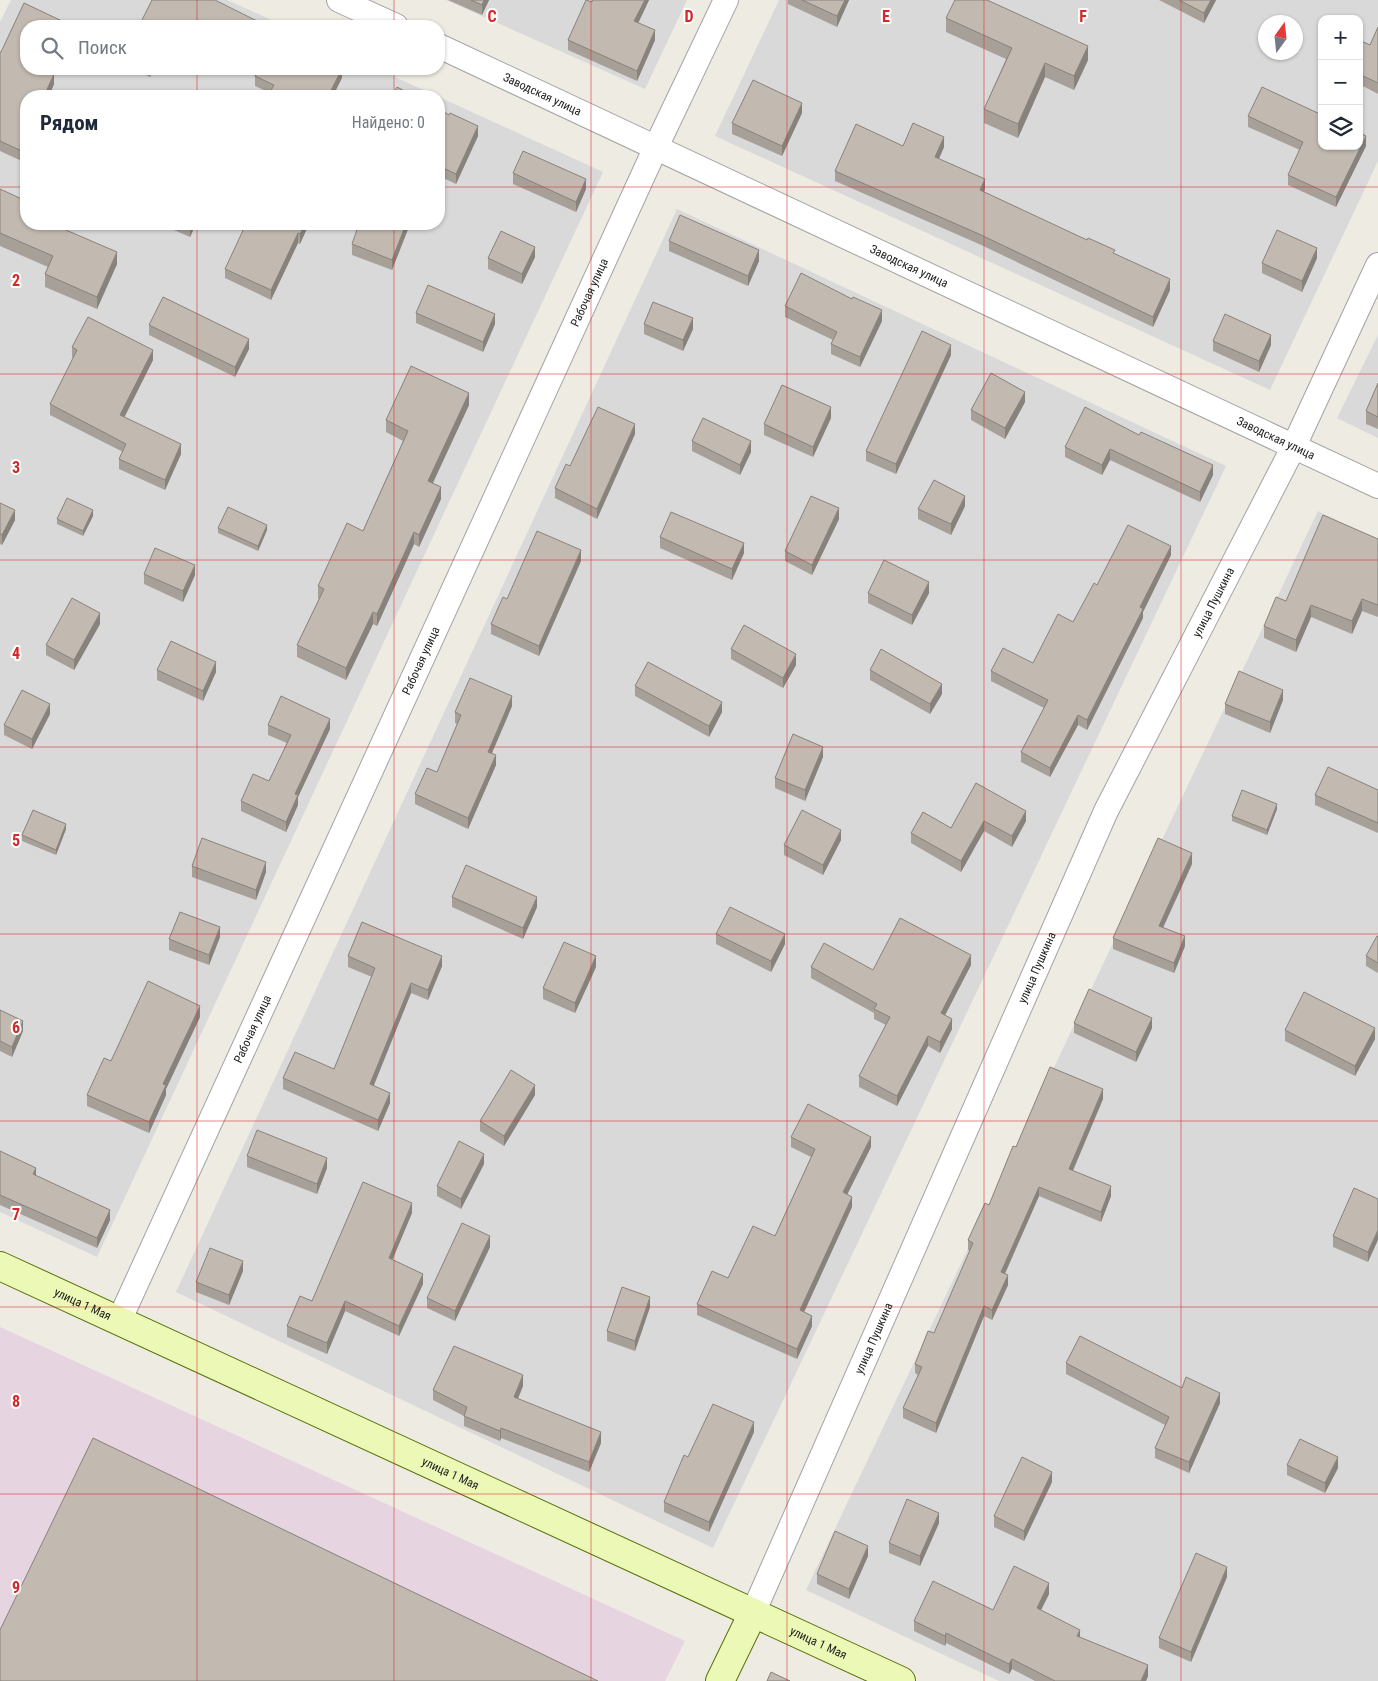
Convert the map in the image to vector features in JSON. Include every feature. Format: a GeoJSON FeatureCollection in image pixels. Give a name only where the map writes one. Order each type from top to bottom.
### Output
{"type":"FeatureCollection","features":[{"type":"Feature","properties":{"kind":"main road","name":"улица 1 Мая"},"geometry":{"type":"LineString","coordinates":[[0,1266],[900,1681]]}},
{"type":"Feature","properties":{"kind":"main road","name":"улица Пушкина"},"geometry":{"type":"LineString","coordinates":[[720,1681],[753,1613]]}},
{"type":"Feature","properties":{"kind":"street"},"geometry":{"type":"LineString","coordinates":[[339,0],[383,20]]}},
{"type":"Feature","properties":{"kind":"street","name":"Рабочая улица"},"geometry":{"type":"LineString","coordinates":[[119,1321],[656,147],[726,0]]}},
{"type":"Feature","properties":{"kind":"street","name":"Заводская улица"},"geometry":{"type":"LineString","coordinates":[[445,49],[1378,486]]}},
{"type":"Feature","properties":{"kind":"street","name":"улица Пушкина"},"geometry":{"type":"LineString","coordinates":[[753,1613],[1106,811],[1294,446],[1378,265]]}},
{"type":"Feature","properties":{"kind":"shaded area"},"geometry":{"type":"Polygon","coordinates":[[[11,0],[227,0],[272,20],[20,20],[20,75],[390,75],[424,90],[20,90],[20,230],[445,230],[445,100],[603,172],[97,1257],[0,1212],[0,22],[11,0]]]}},
{"type":"Feature","properties":{"kind":"shaded area"},"geometry":{"type":"Polygon","coordinates":[[[446,0],[687,0],[645,89],[446,0]]]}},
{"type":"Feature","properties":{"kind":"shaded area"},"geometry":{"type":"Polygon","coordinates":[[[779,0],[1378,0],[1378,161],[1270,390],[715,136],[779,0]]]}},
{"type":"Feature","properties":{"kind":"shaded area"},"geometry":{"type":"Polygon","coordinates":[[[677,209],[1226,466],[713,1548],[176,1292],[677,209]]]}},
{"type":"Feature","properties":{"kind":"shaded area"},"geometry":{"type":"Polygon","coordinates":[[[1378,335],[1378,438],[1337,418],[1378,335]]]}},
{"type":"Feature","properties":{"kind":"shaded area"},"geometry":{"type":"Polygon","coordinates":[[[1318,511],[1378,540],[1378,1681],[999,1681],[806,1590],[1318,511]]]}},
{"type":"Feature","properties":{"kind":"shaded area"},"geometry":{"type":"Polygon","coordinates":[[[0,1327],[685,1641],[665,1681],[0,1681],[0,1327]]]}},
{"type":"Feature","properties":{"kind":"building"},"geometry":{"type":"Polygon","coordinates":[[[152,0],[215,0],[255,20],[142,20],[152,0]]]}},
{"type":"Feature","properties":{"kind":"building"},"geometry":{"type":"Polygon","coordinates":[[[471,0],[484,0],[482,5],[471,0]]]}},
{"type":"Feature","properties":{"kind":"building"},"geometry":{"type":"Polygon","coordinates":[[[586,0],[592,2],[593,0],[645,0],[634,21],[655,30],[637,71],[568,40],[586,0]]]}},
{"type":"Feature","properties":{"kind":"building"},"geometry":{"type":"Polygon","coordinates":[[[802,0],[845,0],[837,16],[802,0]]]}},
{"type":"Feature","properties":{"kind":"building"},"geometry":{"type":"Polygon","coordinates":[[[955,0],[987,0],[1088,46],[1074,76],[1045,63],[1018,124],[984,109],[1012,48],[946,18],[955,0]]]}},
{"type":"Feature","properties":{"kind":"building"},"geometry":{"type":"Polygon","coordinates":[[[1179,0],[1211,0],[1204,13],[1179,0]]]}},
{"type":"Feature","properties":{"kind":"building"},"geometry":{"type":"Polygon","coordinates":[[[24,3],[60,20],[20,20],[20,75],[54,75],[47,90],[20,90],[20,150],[0,141],[1,52],[24,3]]]}},
{"type":"Feature","properties":{"kind":"building"},"geometry":{"type":"Polygon","coordinates":[[[1378,27],[1378,83],[1363,76],[1363,42],[1370,45],[1378,27]]]}},
{"type":"Feature","properties":{"kind":"building"},"geometry":{"type":"Polygon","coordinates":[[[339,75],[331,90],[271,90],[274,85],[255,76],[339,75]]]}},
{"type":"Feature","properties":{"kind":"building"},"geometry":{"type":"Polygon","coordinates":[[[753,80],[802,103],[782,146],[732,123],[753,80]]]}},
{"type":"Feature","properties":{"kind":"building"},"geometry":{"type":"Polygon","coordinates":[[[1262,87],[1318,113],[1318,150],[1359,150],[1336,197],[1288,175],[1303,142],[1248,116],[1262,87]]]}},
{"type":"Feature","properties":{"kind":"building"},"geometry":{"type":"Polygon","coordinates":[[[445,113],[449,115],[450,113],[478,126],[456,174],[445,169],[445,113]]]}},
{"type":"Feature","properties":{"kind":"building"},"geometry":{"type":"Polygon","coordinates":[[[913,123],[944,137],[935,157],[985,179],[980,190],[1087,240],[1088,238],[1115,250],[1113,253],[1170,279],[1153,317],[979,234],[835,171],[856,124],[903,146],[913,123]]]}},
{"type":"Feature","properties":{"kind":"building"},"geometry":{"type":"Polygon","coordinates":[[[523,151],[586,179],[576,202],[513,173],[523,151]]]}},
{"type":"Feature","properties":{"kind":"building"},"geometry":{"type":"Polygon","coordinates":[[[0,189],[20,198],[20,230],[66,230],[117,252],[97,297],[45,274],[53,256],[0,233],[0,189]]]}},
{"type":"Feature","properties":{"kind":"building"},"geometry":{"type":"Polygon","coordinates":[[[680,215],[759,250],[748,276],[669,241],[680,215]]]}},
{"type":"Feature","properties":{"kind":"building"},"geometry":{"type":"Polygon","coordinates":[[[243,230],[302,230],[300,234],[298,233],[271,290],[225,269],[243,230]]]}},
{"type":"Feature","properties":{"kind":"building"},"geometry":{"type":"Polygon","coordinates":[[[357,230],[404,230],[392,260],[352,244],[357,230]]]}},
{"type":"Feature","properties":{"kind":"building"},"geometry":{"type":"Polygon","coordinates":[[[1277,230],[1317,248],[1302,281],[1262,263],[1277,230]]]}},
{"type":"Feature","properties":{"kind":"building"},"geometry":{"type":"Polygon","coordinates":[[[501,231],[535,247],[522,274],[488,258],[501,231]]]}},
{"type":"Feature","properties":{"kind":"building"},"geometry":{"type":"Polygon","coordinates":[[[801,273],[852,299],[853,297],[882,310],[860,357],[831,344],[837,332],[785,306],[801,273]]]}},
{"type":"Feature","properties":{"kind":"building"},"geometry":{"type":"Polygon","coordinates":[[[428,285],[495,314],[483,342],[416,313],[428,285]]]}},
{"type":"Feature","properties":{"kind":"building"},"geometry":{"type":"Polygon","coordinates":[[[163,297],[249,339],[235,367],[149,325],[163,297]]]}},
{"type":"Feature","properties":{"kind":"building"},"geometry":{"type":"Polygon","coordinates":[[[653,302],[693,318],[683,340],[644,324],[653,302]]]}},
{"type":"Feature","properties":{"kind":"building"},"geometry":{"type":"Polygon","coordinates":[[[1225,314],[1271,335],[1259,361],[1213,341],[1225,314]]]}},
{"type":"Feature","properties":{"kind":"building"},"geometry":{"type":"Polygon","coordinates":[[[88,317],[153,350],[120,415],[181,444],[165,480],[119,459],[126,444],[50,404],[77,350],[72,347],[88,317]]]}},
{"type":"Feature","properties":{"kind":"building"},"geometry":{"type":"Polygon","coordinates":[[[922,331],[951,345],[896,464],[866,451],[922,331]]]}},
{"type":"Feature","properties":{"kind":"building"},"geometry":{"type":"Polygon","coordinates":[[[411,366],[469,393],[428,481],[441,487],[419,535],[414,532],[377,614],[373,612],[346,668],[297,645],[324,589],[318,586],[347,523],[363,531],[408,431],[386,420],[411,366]]]}},
{"type":"Feature","properties":{"kind":"building"},"geometry":{"type":"Polygon","coordinates":[[[991,373],[1025,392],[1005,428],[971,410],[991,373]]]}},
{"type":"Feature","properties":{"kind":"building"},"geometry":{"type":"Polygon","coordinates":[[[1378,383],[1378,417],[1366,411],[1378,383]]]}},
{"type":"Feature","properties":{"kind":"building"},"geometry":{"type":"Polygon","coordinates":[[[782,385],[831,407],[813,447],[764,424],[782,385]]]}},
{"type":"Feature","properties":{"kind":"building"},"geometry":{"type":"Polygon","coordinates":[[[598,407],[635,424],[597,509],[555,488],[566,464],[570,466],[598,407]]]}},
{"type":"Feature","properties":{"kind":"building"},"geometry":{"type":"Polygon","coordinates":[[[1085,407],[1139,435],[1141,432],[1213,465],[1200,492],[1110,449],[1102,465],[1065,447],[1085,407]]]}},
{"type":"Feature","properties":{"kind":"building"},"geometry":{"type":"Polygon","coordinates":[[[703,418],[751,441],[740,465],[692,441],[703,418]]]}},
{"type":"Feature","properties":{"kind":"building"},"geometry":{"type":"Polygon","coordinates":[[[934,480],[965,496],[951,524],[918,509],[934,480]]]}},
{"type":"Feature","properties":{"kind":"building"},"geometry":{"type":"Polygon","coordinates":[[[811,496],[839,508],[812,565],[785,551],[811,496]]]}},
{"type":"Feature","properties":{"kind":"building"},"geometry":{"type":"Polygon","coordinates":[[[67,498],[93,510],[83,531],[57,519],[67,498]]]}},
{"type":"Feature","properties":{"kind":"building"},"geometry":{"type":"Polygon","coordinates":[[[0,503],[15,510],[2,535],[0,534],[0,503]]]}},
{"type":"Feature","properties":{"kind":"building"},"geometry":{"type":"Polygon","coordinates":[[[228,507],[267,525],[258,546],[218,528],[228,507]]]}},
{"type":"Feature","properties":{"kind":"building"},"geometry":{"type":"Polygon","coordinates":[[[671,512],[744,543],[732,569],[660,537],[671,512]]]}},
{"type":"Feature","properties":{"kind":"building"},"geometry":{"type":"Polygon","coordinates":[[[1323,515],[1378,539],[1378,605],[1362,599],[1352,621],[1311,605],[1296,640],[1264,626],[1276,597],[1286,601],[1323,515]]]}},
{"type":"Feature","properties":{"kind":"building"},"geometry":{"type":"Polygon","coordinates":[[[1128,525],[1171,546],[1140,607],[1143,609],[1087,720],[1078,715],[1050,768],[1021,752],[1048,700],[991,671],[1003,648],[1033,663],[1058,614],[1073,622],[1094,583],[1097,585],[1128,525]]]}},
{"type":"Feature","properties":{"kind":"building"},"geometry":{"type":"Polygon","coordinates":[[[537,531],[581,550],[539,646],[491,624],[503,597],[507,599],[537,531]]]}},
{"type":"Feature","properties":{"kind":"building"},"geometry":{"type":"Polygon","coordinates":[[[155,548],[195,565],[183,591],[144,574],[155,548]]]}},
{"type":"Feature","properties":{"kind":"building"},"geometry":{"type":"Polygon","coordinates":[[[884,560],[929,582],[912,615],[868,593],[884,560]]]}},
{"type":"Feature","properties":{"kind":"building"},"geometry":{"type":"Polygon","coordinates":[[[72,598],[100,613],[74,660],[46,645],[72,598]]]}},
{"type":"Feature","properties":{"kind":"building"},"geometry":{"type":"Polygon","coordinates":[[[744,625],[796,654],[783,678],[731,649],[744,625]]]}},
{"type":"Feature","properties":{"kind":"building"},"geometry":{"type":"Polygon","coordinates":[[[171,641],[216,662],[203,691],[157,670],[171,641]]]}},
{"type":"Feature","properties":{"kind":"building"},"geometry":{"type":"Polygon","coordinates":[[[881,649],[942,684],[930,704],[870,670],[881,649]]]}},
{"type":"Feature","properties":{"kind":"building"},"geometry":{"type":"Polygon","coordinates":[[[648,662],[722,702],[709,726],[635,686],[648,662]]]}},
{"type":"Feature","properties":{"kind":"building"},"geometry":{"type":"Polygon","coordinates":[[[1239,671],[1283,690],[1270,722],[1225,704],[1239,671]]]}},
{"type":"Feature","properties":{"kind":"building"},"geometry":{"type":"Polygon","coordinates":[[[470,678],[512,696],[488,752],[496,755],[468,818],[415,794],[427,768],[437,772],[461,715],[455,712],[470,678]]]}},
{"type":"Feature","properties":{"kind":"building"},"geometry":{"type":"Polygon","coordinates":[[[22,690],[50,704],[32,739],[4,725],[22,690]]]}},
{"type":"Feature","properties":{"kind":"building"},"geometry":{"type":"Polygon","coordinates":[[[281,696],[330,719],[295,794],[298,795],[286,822],[241,801],[253,774],[269,781],[291,735],[268,725],[281,696]]]}},
{"type":"Feature","properties":{"kind":"building"},"geometry":{"type":"Polygon","coordinates":[[[793,734],[823,747],[805,790],[775,778],[793,734]]]}},
{"type":"Feature","properties":{"kind":"building"},"geometry":{"type":"Polygon","coordinates":[[[1328,767],[1378,790],[1378,823],[1315,795],[1328,767]]]}},
{"type":"Feature","properties":{"kind":"building"},"geometry":{"type":"Polygon","coordinates":[[[976,783],[1026,811],[1012,836],[984,821],[961,861],[911,833],[923,812],[951,828],[976,783]]]}},
{"type":"Feature","properties":{"kind":"building"},"geometry":{"type":"Polygon","coordinates":[[[1242,790],[1277,804],[1267,830],[1232,816],[1242,790]]]}},
{"type":"Feature","properties":{"kind":"building"},"geometry":{"type":"Polygon","coordinates":[[[33,810],[66,824],[56,850],[22,835],[33,810]]]}},
{"type":"Feature","properties":{"kind":"building"},"geometry":{"type":"Polygon","coordinates":[[[802,810],[841,830],[823,865],[784,845],[802,810]]]}},
{"type":"Feature","properties":{"kind":"building"},"geometry":{"type":"Polygon","coordinates":[[[202,838],[266,862],[256,890],[192,866],[202,838]]]}},
{"type":"Feature","properties":{"kind":"building"},"geometry":{"type":"Polygon","coordinates":[[[1158,838],[1192,853],[1159,926],[1185,936],[1174,963],[1113,938],[1158,838]]]}},
{"type":"Feature","properties":{"kind":"building"},"geometry":{"type":"Polygon","coordinates":[[[466,865],[537,897],[523,928],[452,897],[466,865]]]}},
{"type":"Feature","properties":{"kind":"building"},"geometry":{"type":"Polygon","coordinates":[[[730,907],[785,934],[771,961],[716,934],[730,907]]]}},
{"type":"Feature","properties":{"kind":"building"},"geometry":{"type":"Polygon","coordinates":[[[180,912],[220,927],[209,955],[169,939],[180,912]]]}},
{"type":"Feature","properties":{"kind":"building"},"geometry":{"type":"Polygon","coordinates":[[[900,918],[971,955],[941,1013],[952,1019],[940,1042],[928,1036],[897,1096],[859,1076],[890,1017],[874,1009],[877,1004],[811,967],[824,943],[873,970],[900,918]]]}},
{"type":"Feature","properties":{"kind":"building"},"geometry":{"type":"Polygon","coordinates":[[[362,922],[442,956],[428,990],[411,983],[370,1084],[390,1093],[378,1120],[283,1078],[295,1052],[334,1069],[375,968],[348,956],[362,922]]]}},
{"type":"Feature","properties":{"kind":"building"},"geometry":{"type":"Polygon","coordinates":[[[1378,936],[1378,963],[1366,956],[1378,936]]]}},
{"type":"Feature","properties":{"kind":"building"},"geometry":{"type":"Polygon","coordinates":[[[564,942],[596,956],[575,1003],[543,988],[564,942]]]}},
{"type":"Feature","properties":{"kind":"building"},"geometry":{"type":"Polygon","coordinates":[[[148,981],[200,1006],[163,1084],[166,1085],[149,1122],[87,1095],[104,1058],[111,1061],[148,981]]]}},
{"type":"Feature","properties":{"kind":"building"},"geometry":{"type":"Polygon","coordinates":[[[1089,989],[1152,1018],[1136,1052],[1074,1023],[1089,989]]]}},
{"type":"Feature","properties":{"kind":"building"},"geometry":{"type":"Polygon","coordinates":[[[1304,992],[1375,1028],[1355,1066],[1285,1030],[1304,992]]]}},
{"type":"Feature","properties":{"kind":"building"},"geometry":{"type":"Polygon","coordinates":[[[0,1010],[23,1021],[12,1047],[0,1041],[0,1010]]]}},
{"type":"Feature","properties":{"kind":"building"},"geometry":{"type":"Polygon","coordinates":[[[1050,1067],[1103,1089],[1069,1169],[1111,1186],[1101,1212],[1039,1187],[1001,1272],[1008,1275],[992,1310],[984,1306],[936,1423],[903,1408],[922,1367],[915,1364],[928,1331],[934,1333],[973,1243],[968,1240],[985,1203],[989,1205],[1013,1146],[1016,1147],[1050,1067]]]}},
{"type":"Feature","properties":{"kind":"building"},"geometry":{"type":"Polygon","coordinates":[[[511,1070],[535,1085],[504,1136],[480,1121],[511,1070]]]}},
{"type":"Feature","properties":{"kind":"building"},"geometry":{"type":"Polygon","coordinates":[[[808,1104],[871,1137],[843,1192],[852,1197],[800,1310],[812,1316],[797,1349],[697,1304],[712,1271],[728,1278],[753,1226],[775,1236],[815,1149],[791,1137],[808,1104]]]}},
{"type":"Feature","properties":{"kind":"building"},"geometry":{"type":"Polygon","coordinates":[[[257,1130],[327,1158],[317,1184],[247,1156],[257,1130]]]}},
{"type":"Feature","properties":{"kind":"building"},"geometry":{"type":"Polygon","coordinates":[[[459,1141],[484,1154],[461,1199],[437,1186],[459,1141]]]}},
{"type":"Feature","properties":{"kind":"building"},"geometry":{"type":"Polygon","coordinates":[[[0,1151],[36,1168],[33,1174],[110,1210],[97,1238],[0,1195],[0,1151]]]}},
{"type":"Feature","properties":{"kind":"building"},"geometry":{"type":"Polygon","coordinates":[[[363,1182],[412,1203],[389,1258],[423,1274],[399,1326],[345,1301],[327,1343],[287,1326],[300,1296],[312,1301],[363,1182]]]}},
{"type":"Feature","properties":{"kind":"building"},"geometry":{"type":"Polygon","coordinates":[[[1354,1188],[1378,1199],[1378,1230],[1368,1252],[1333,1236],[1354,1188]]]}},
{"type":"Feature","properties":{"kind":"building"},"geometry":{"type":"Polygon","coordinates":[[[462,1223],[490,1236],[455,1311],[427,1298],[462,1223]]]}},
{"type":"Feature","properties":{"kind":"building"},"geometry":{"type":"Polygon","coordinates":[[[210,1248],[243,1261],[229,1295],[196,1282],[210,1248]]]}},
{"type":"Feature","properties":{"kind":"building"},"geometry":{"type":"Polygon","coordinates":[[[622,1287],[650,1297],[635,1341],[607,1331],[622,1287]]]}},
{"type":"Feature","properties":{"kind":"building"},"geometry":{"type":"Polygon","coordinates":[[[1080,1336],[1182,1388],[1186,1377],[1220,1393],[1189,1462],[1155,1448],[1169,1417],[1066,1363],[1080,1336]]]}},
{"type":"Feature","properties":{"kind":"building"},"geometry":{"type":"Polygon","coordinates":[[[454,1346],[523,1375],[514,1397],[601,1432],[589,1462],[501,1428],[500,1431],[464,1416],[467,1407],[433,1390],[454,1346]]]}},
{"type":"Feature","properties":{"kind":"building"},"geometry":{"type":"Polygon","coordinates":[[[713,1404],[754,1422],[709,1522],[664,1502],[684,1455],[688,1457],[713,1404]]]}},
{"type":"Feature","properties":{"kind":"building"},"geometry":{"type":"Polygon","coordinates":[[[93,1438],[598,1681],[0,1681],[0,1630],[93,1438]]]}},
{"type":"Feature","properties":{"kind":"building"},"geometry":{"type":"Polygon","coordinates":[[[1300,1439],[1338,1457],[1325,1483],[1287,1465],[1300,1439]]]}},
{"type":"Feature","properties":{"kind":"building"},"geometry":{"type":"Polygon","coordinates":[[[1022,1457],[1052,1472],[1024,1531],[994,1516],[1022,1457]]]}},
{"type":"Feature","properties":{"kind":"building"},"geometry":{"type":"Polygon","coordinates":[[[907,1499],[939,1513],[920,1556],[889,1543],[907,1499]]]}},
{"type":"Feature","properties":{"kind":"building"},"geometry":{"type":"Polygon","coordinates":[[[835,1531],[868,1546],[849,1589],[817,1574],[835,1531]]]}},
{"type":"Feature","properties":{"kind":"building"},"geometry":{"type":"Polygon","coordinates":[[[1196,1553],[1227,1567],[1191,1652],[1159,1638],[1196,1553]]]}},
{"type":"Feature","properties":{"kind":"building"},"geometry":{"type":"Polygon","coordinates":[[[1014,1566],[1049,1583],[1037,1608],[1080,1630],[1077,1636],[1148,1665],[1141,1681],[1055,1681],[1012,1659],[1009,1664],[946,1633],[945,1636],[914,1621],[933,1581],[993,1610],[1014,1566]]]}},
{"type":"Feature","properties":{"kind":"building"},"geometry":{"type":"Polygon","coordinates":[[[771,1672],[790,1681],[767,1681],[771,1672]]]}}]}
